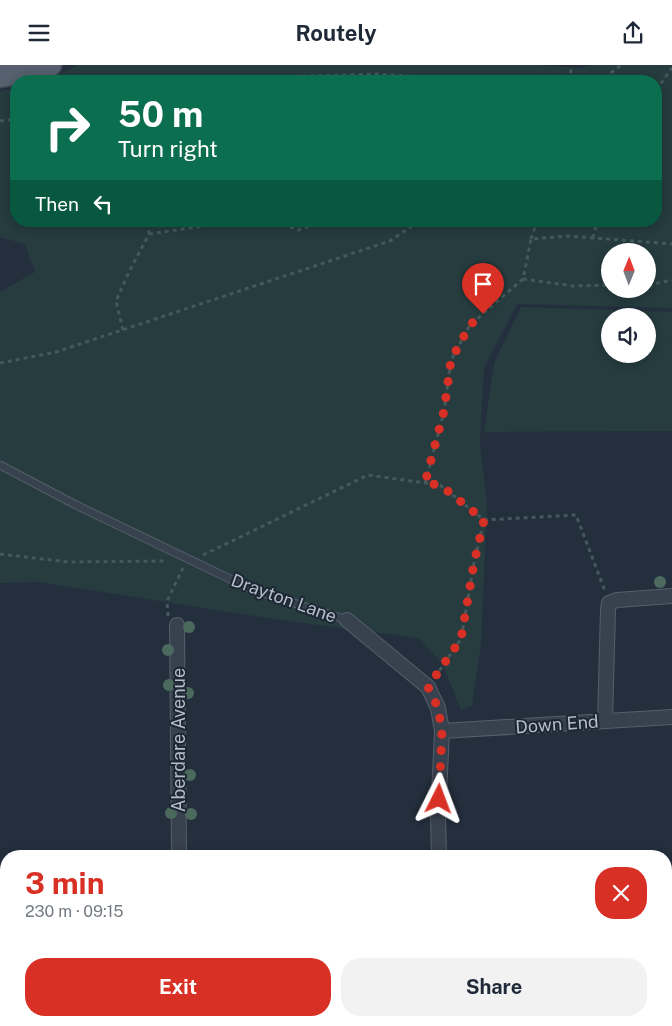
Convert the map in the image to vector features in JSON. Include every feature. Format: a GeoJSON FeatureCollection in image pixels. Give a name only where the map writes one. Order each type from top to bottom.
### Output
{"type":"FeatureCollection","features":[{"type":"Feature","properties":{"kind":"main road"},"geometry":{"type":"LineString","coordinates":[[0,76],[45,69],[50,65]]}},
{"type":"Feature","properties":{"kind":"street"},"geometry":{"type":"LineString","coordinates":[[605,721],[608,610],[610,603],[617,600],[672,596]]}},
{"type":"Feature","properties":{"kind":"street","name":"Drayton Lane"},"geometry":{"type":"LineString","coordinates":[[347,620],[428,687],[438,708],[442,731],[438,816],[439,850]]}},
{"type":"Feature","properties":{"kind":"street","name":"Aberdare Avenue"},"geometry":{"type":"LineString","coordinates":[[173,622],[178,850]]}},
{"type":"Feature","properties":{"kind":"street","name":"Down End"},"geometry":{"type":"LineString","coordinates":[[442,731],[672,717]]}},
{"type":"Feature","properties":{"kind":"lane","name":"Drayton Lane"},"geometry":{"type":"LineString","coordinates":[[0,465],[189,561],[253,590],[347,620]]}},
{"type":"Feature","properties":{"kind":"path"},"geometry":{"type":"LineString","coordinates":[[607,75],[621,65]]}},
{"type":"Feature","properties":{"kind":"path"},"geometry":{"type":"LineString","coordinates":[[662,81],[672,67]]}},
{"type":"Feature","properties":{"kind":"path"},"geometry":{"type":"LineString","coordinates":[[344,75],[392,75]]}},
{"type":"Feature","properties":{"kind":"path"},"geometry":{"type":"LineString","coordinates":[[123,329],[116,301],[148,234],[147,227]]}},
{"type":"Feature","properties":{"kind":"path"},"geometry":{"type":"LineString","coordinates":[[148,234],[197,227]]}},
{"type":"Feature","properties":{"kind":"path"},"geometry":{"type":"LineString","coordinates":[[290,227],[298,230],[307,227]]}},
{"type":"Feature","properties":{"kind":"path"},"geometry":{"type":"LineString","coordinates":[[0,363],[56,352],[390,241],[410,227]]}},
{"type":"Feature","properties":{"kind":"path"},"geometry":{"type":"LineString","coordinates":[[425,483],[444,411],[451,360],[470,325],[523,279],[535,227]]}},
{"type":"Feature","properties":{"kind":"path"},"geometry":{"type":"LineString","coordinates":[[594,238],[596,227]]}},
{"type":"Feature","properties":{"kind":"path"},"geometry":{"type":"LineString","coordinates":[[531,239],[569,236],[672,244]]}},
{"type":"Feature","properties":{"kind":"path"},"geometry":{"type":"LineString","coordinates":[[523,279],[573,286],[601,285]]}},
{"type":"Feature","properties":{"kind":"path"},"geometry":{"type":"LineString","coordinates":[[656,283],[672,279]]}},
{"type":"Feature","properties":{"kind":"path"},"geometry":{"type":"LineString","coordinates":[[0,554],[68,561],[189,561],[368,475],[440,485],[484,520],[576,515],[610,603]]}},
{"type":"Feature","properties":{"kind":"path"},"geometry":{"type":"LineString","coordinates":[[428,687],[461,639],[474,563],[484,520]]}},
{"type":"Feature","properties":{"kind":"path"},"geometry":{"type":"LineString","coordinates":[[173,622],[167,601],[189,561]]}},
{"type":"Feature","properties":{"kind":"green space"},"geometry":{"type":"Polygon","coordinates":[[[76,65],[540,65],[580,68],[588,65],[672,65],[672,308],[517,304],[484,368],[480,443],[487,504],[481,644],[472,706],[461,710],[442,663],[418,638],[280,620],[39,582],[0,583],[0,292],[35,272],[25,244],[0,237],[0,91],[10,89],[10,227],[662,227],[662,75],[57,75],[76,65]]]}},
{"type":"Feature","properties":{"kind":"green space"},"geometry":{"type":"Polygon","coordinates":[[[521,307],[601,310],[601,363],[656,363],[656,311],[672,312],[672,431],[484,432],[494,363],[521,307]]]}},
{"type":"Feature","properties":{"kind":"route"},"geometry":{"type":"LineString","coordinates":[[439,799],[442,731],[438,708],[428,687],[461,639],[474,563],[484,520],[440,485],[425,483],[444,411],[451,360],[470,325],[483,314]]}}]}
